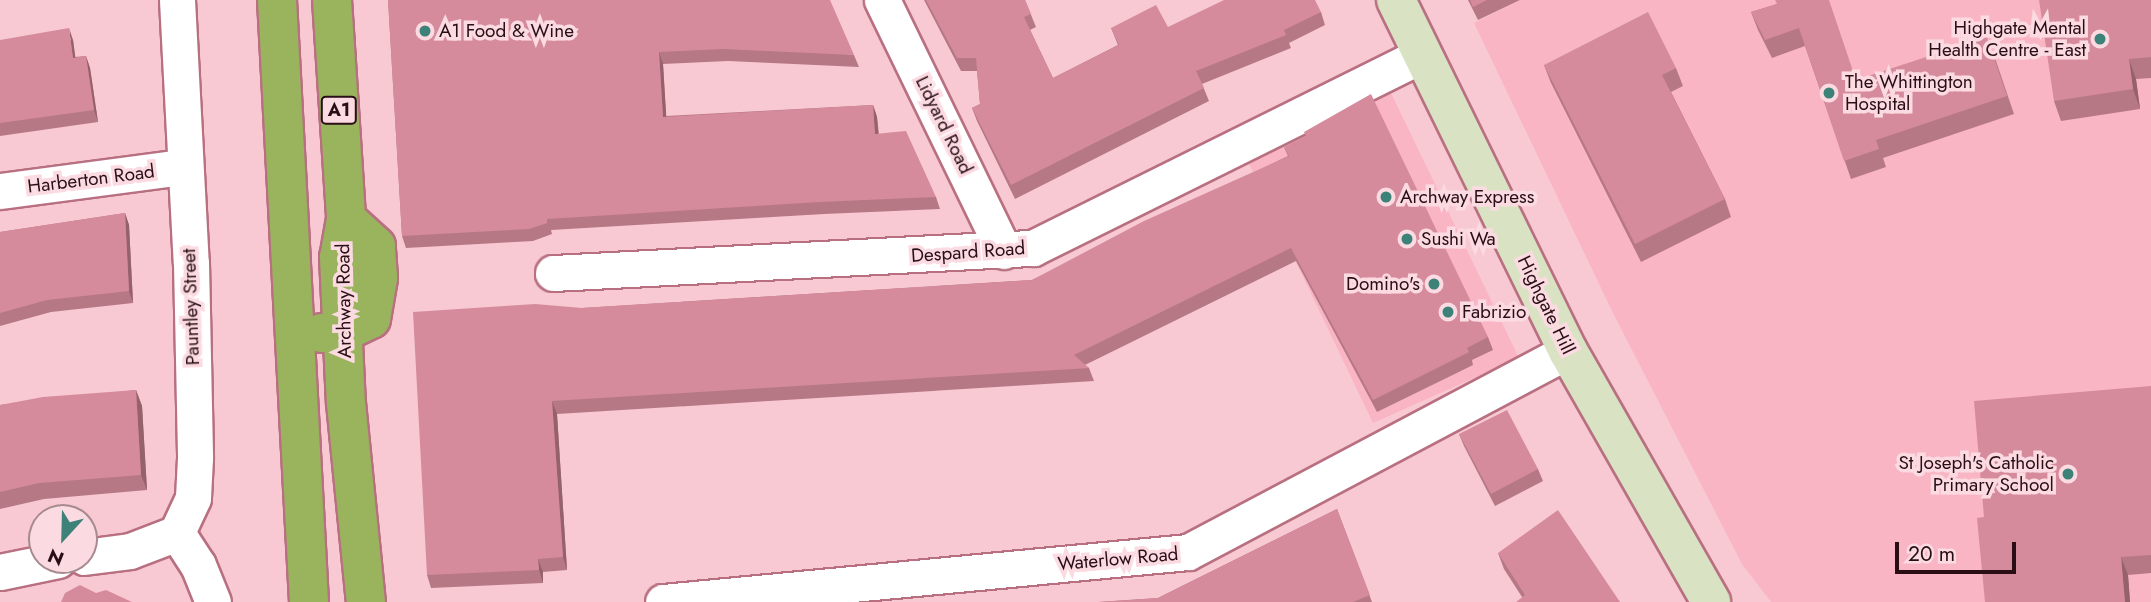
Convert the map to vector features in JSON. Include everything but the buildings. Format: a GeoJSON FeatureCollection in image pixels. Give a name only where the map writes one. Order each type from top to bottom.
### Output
{"type":"FeatureCollection","features":[{"type":"Feature","properties":{"kind":"highway"},"geometry":{"type":"LineString","coordinates":[[277,0],[309,602]]}},
{"type":"Feature","properties":{"kind":"highway","name":"Archway Road"},"geometry":{"type":"LineString","coordinates":[[332,0],[346,219],[376,246],[378,278],[372,319],[344,332],[366,602]]}},
{"type":"Feature","properties":{"kind":"highway"},"geometry":{"type":"LineString","coordinates":[[295,335],[344,332]]}},
{"type":"Feature","properties":{"kind":"main road","name":"Highgate Hill"},"geometry":{"type":"LineString","coordinates":[[1396,0],[1568,351],[1711,602]]}},
{"type":"Feature","properties":{"kind":"street","name":"Pauntley Street"},"geometry":{"type":"LineString","coordinates":[[177,0],[182,167],[191,263],[195,458],[193,498],[177,534]]}},
{"type":"Feature","properties":{"kind":"street","name":"Lidyard Road"},"geometry":{"type":"LineString","coordinates":[[882,0],[1004,251]]}},
{"type":"Feature","properties":{"kind":"street","name":"Despard Road"},"geometry":{"type":"LineString","coordinates":[[553,273],[1033,248],[1423,55]]}},
{"type":"Feature","properties":{"kind":"street","name":"Harberton Road"},"geometry":{"type":"LineString","coordinates":[[0,191],[182,167]]}},
{"type":"Feature","properties":{"kind":"street","name":"Waterlow Road"},"geometry":{"type":"LineString","coordinates":[[663,602],[1188,552],[1568,351]]}},
{"type":"Feature","properties":{"kind":"street"},"geometry":{"type":"LineString","coordinates":[[98,555],[130,551],[177,534],[198,565],[212,602]]}},
{"type":"Feature","properties":{"kind":"street"},"geometry":{"type":"LineString","coordinates":[[0,572],[28,566]]}},
{"type":"Feature","properties":{"kind":"shaded area"},"geometry":{"type":"Polygon","coordinates":[[[1520,0],[2151,0],[2151,602],[1771,602],[1742,564],[1613,313],[1474,23],[1520,0]]]}},
{"type":"Feature","properties":{"kind":"shaded area"},"geometry":{"type":"Polygon","coordinates":[[[1390,91],[1519,358],[1373,423],[1249,164],[1390,91]]]}},
{"type":"Feature","properties":{"kind":"place","name":"A1 Food & Wine"},"geometry":{"type":"Point","coordinates":[425,31]}},
{"type":"Feature","properties":{"kind":"place","name":"Highgate Mental Health Centre - East"},"geometry":{"type":"Point","coordinates":[2100,39]}},
{"type":"Feature","properties":{"kind":"place","name":"The Whittington Hospital"},"geometry":{"type":"Point","coordinates":[1829,93]}},
{"type":"Feature","properties":{"kind":"place","name":"Archway Express"},"geometry":{"type":"Point","coordinates":[1386,197]}},
{"type":"Feature","properties":{"kind":"place","name":"Sushi Wa"},"geometry":{"type":"Point","coordinates":[1407,239]}},
{"type":"Feature","properties":{"kind":"place","name":"Domino's"},"geometry":{"type":"Point","coordinates":[1434,284]}},
{"type":"Feature","properties":{"kind":"place","name":"Fabrizio"},"geometry":{"type":"Point","coordinates":[1448,312]}},
{"type":"Feature","properties":{"kind":"place","name":"St Joseph's Catholic Primary School"},"geometry":{"type":"Point","coordinates":[2068,474]}}]}
